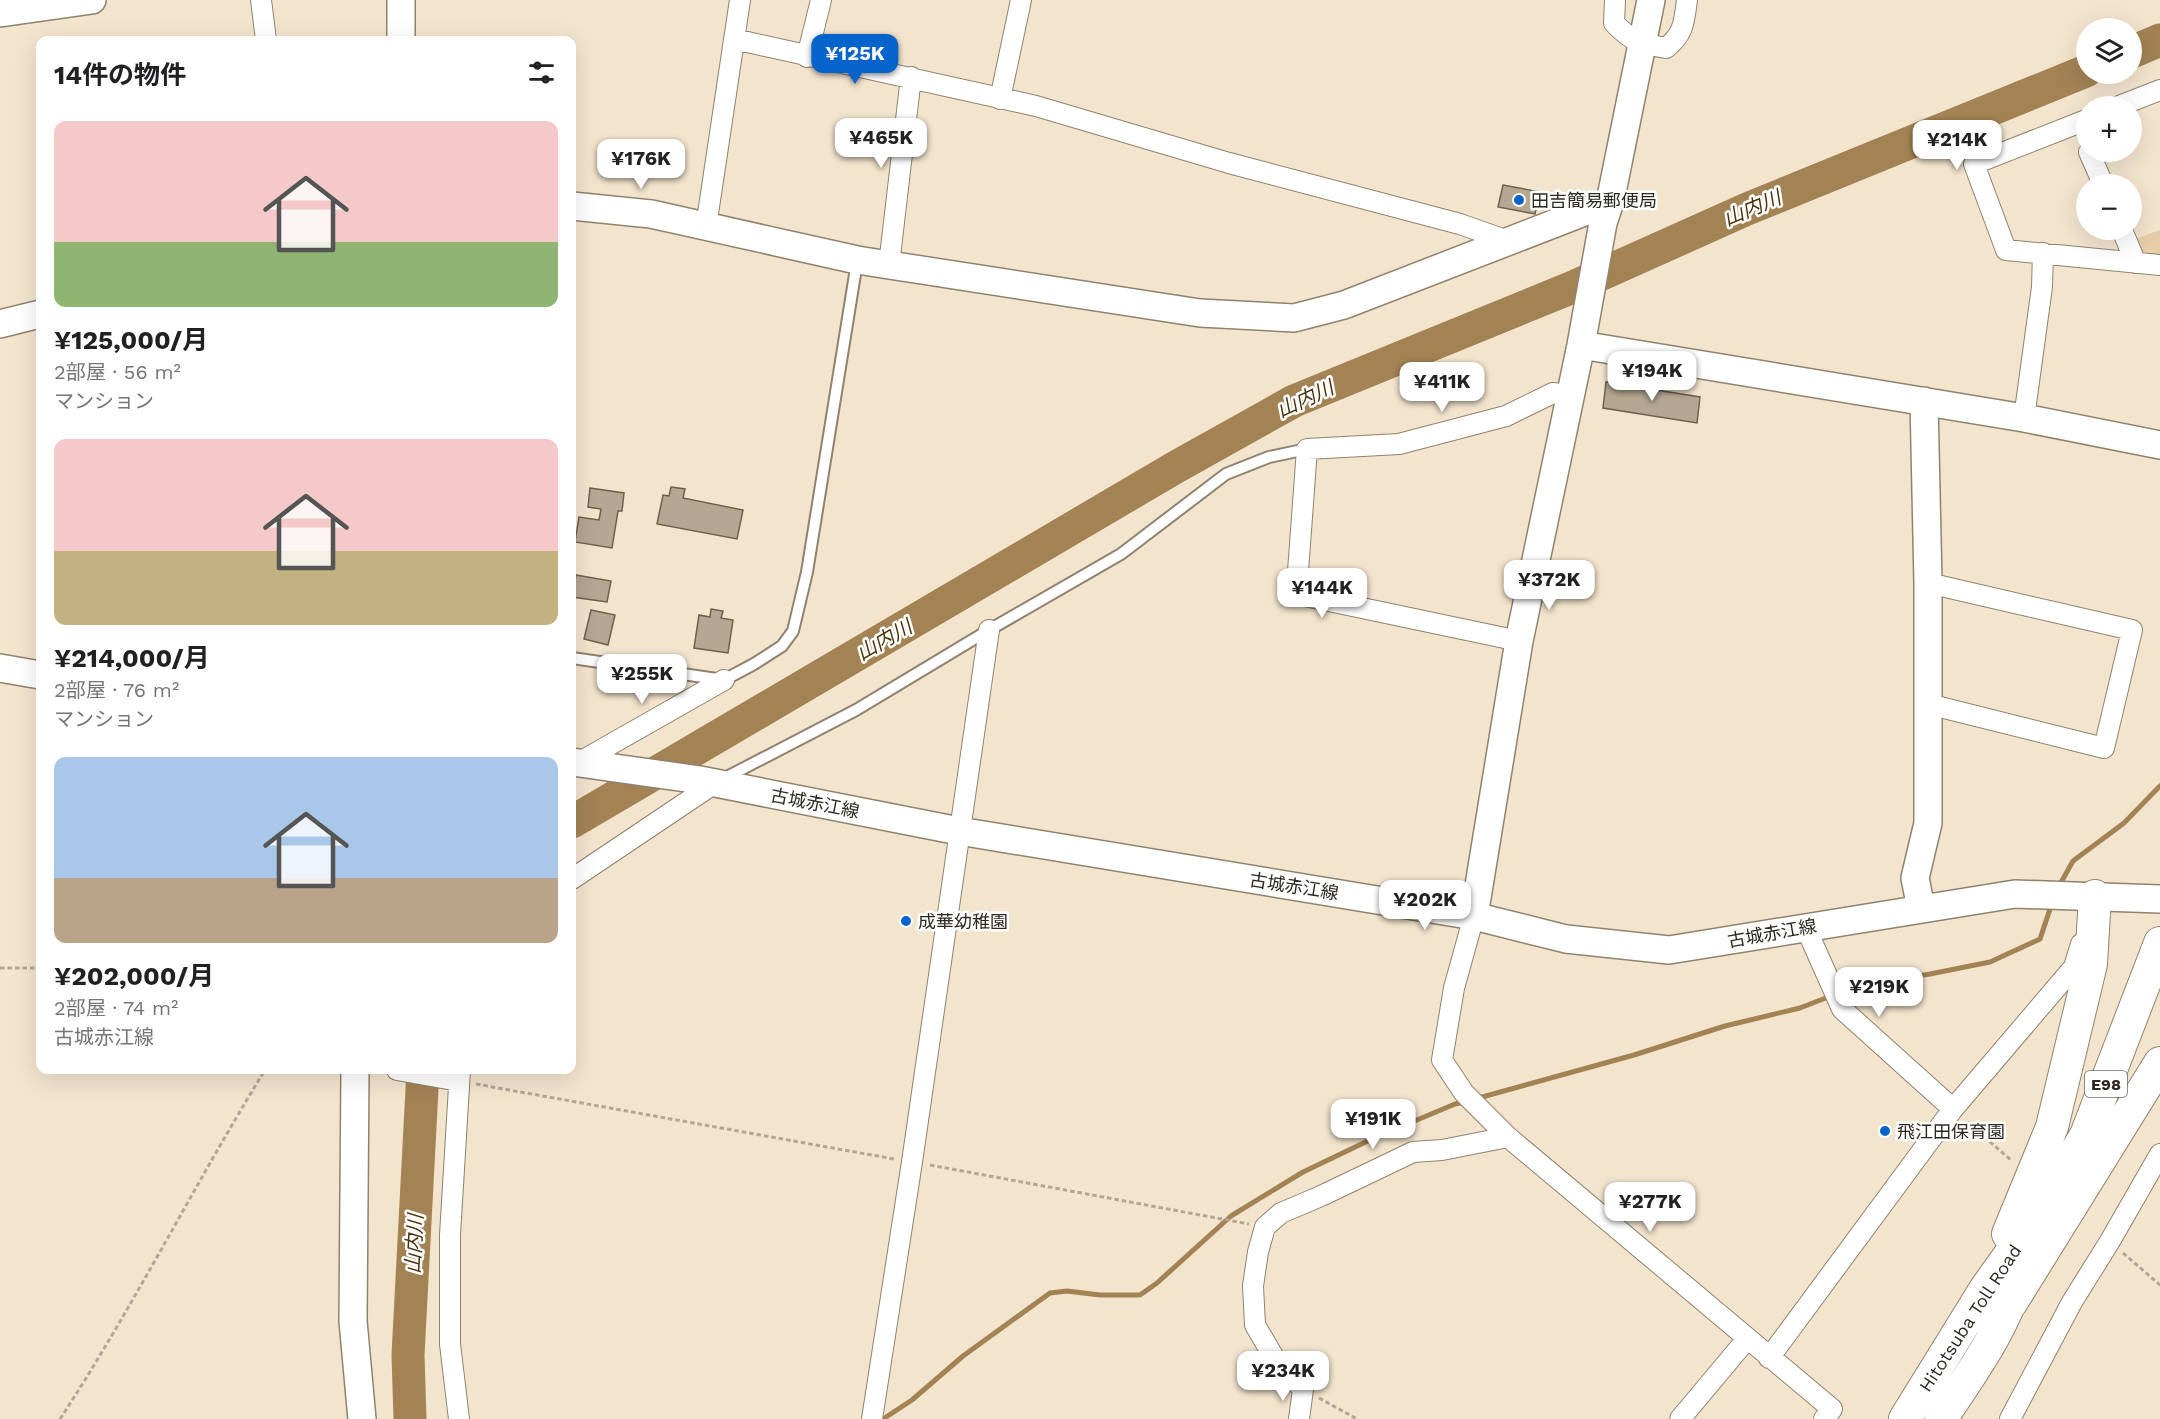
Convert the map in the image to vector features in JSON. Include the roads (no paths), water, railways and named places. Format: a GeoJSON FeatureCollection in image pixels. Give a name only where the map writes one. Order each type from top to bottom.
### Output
{"type":"FeatureCollection","features":[{"type":"Feature","properties":{"kind":"main road"},"geometry":{"type":"LineString","coordinates":[[1998,1295],[2052,1127],[2091,964],[2095,896]]}},
{"type":"Feature","properties":{"kind":"main road","name":"Hitotsuba Toll Road"},"geometry":{"type":"LineString","coordinates":[[1941,1419],[1971,1374],[1998,1295],[2036,1218],[2086,1135],[2160,943]]}},
{"type":"Feature","properties":{"kind":"main road"},"geometry":{"type":"LineString","coordinates":[[1998,1295],[2160,1063]]}},
{"type":"Feature","properties":{"kind":"main road","name":"Hitotsuba Toll Road"},"geometry":{"type":"LineString","coordinates":[[1905,1419],[1998,1295]]}},
{"type":"Feature","properties":{"kind":"street"},"geometry":{"type":"LineString","coordinates":[[0,13],[92,0]]}},
{"type":"Feature","properties":{"kind":"street"},"geometry":{"type":"LineString","coordinates":[[261,0],[266,36]]}},
{"type":"Feature","properties":{"kind":"street"},"geometry":{"type":"LineString","coordinates":[[400,36],[401,0]]}},
{"type":"Feature","properties":{"kind":"street"},"geometry":{"type":"LineString","coordinates":[[706,228],[740,0]]}},
{"type":"Feature","properties":{"kind":"street"},"geometry":{"type":"LineString","coordinates":[[807,57],[821,0]]}},
{"type":"Feature","properties":{"kind":"street"},"geometry":{"type":"LineString","coordinates":[[1000,99],[1021,0]]}},
{"type":"Feature","properties":{"kind":"street"},"geometry":{"type":"LineString","coordinates":[[1615,0],[1614,22],[1625,34],[1642,44],[1666,48],[1677,40],[1683,27],[1687,0]]}},
{"type":"Feature","properties":{"kind":"street"},"geometry":{"type":"LineString","coordinates":[[1651,0],[1520,641],[1474,916],[1454,988],[1442,1060],[1464,1093],[1508,1137],[1832,1409],[1824,1419]]}},
{"type":"Feature","properties":{"kind":"street"},"geometry":{"type":"LineString","coordinates":[[734,39],[1046,109],[1229,163],[1460,225],[1508,241]]}},
{"type":"Feature","properties":{"kind":"street"},"geometry":{"type":"LineString","coordinates":[[889,265],[911,77]]}},
{"type":"Feature","properties":{"kind":"street"},"geometry":{"type":"LineString","coordinates":[[2142,97],[2160,90]]}},
{"type":"Feature","properties":{"kind":"street"},"geometry":{"type":"LineString","coordinates":[[2076,123],[1974,164],[2006,250],[2160,265]]}},
{"type":"Feature","properties":{"kind":"street"},"geometry":{"type":"LineString","coordinates":[[576,206],[651,214],[706,228],[889,265],[1200,313],[1294,318],[1344,305],[1508,241],[1607,212]]}},
{"type":"Feature","properties":{"kind":"street"},"geometry":{"type":"LineString","coordinates":[[2126,240],[2136,263]]}},
{"type":"Feature","properties":{"kind":"street"},"geometry":{"type":"LineString","coordinates":[[2024,418],[2042,287],[2043,253]]}},
{"type":"Feature","properties":{"kind":"street"},"geometry":{"type":"LineString","coordinates":[[0,324],[36,316]]}},
{"type":"Feature","properties":{"kind":"street"},"geometry":{"type":"LineString","coordinates":[[1581,345],[2024,418],[2160,445]]}},
{"type":"Feature","properties":{"kind":"street"},"geometry":{"type":"LineString","coordinates":[[1520,641],[1305,596],[1297,585],[1307,449],[1399,444],[1506,416],[1553,393],[1570,395]]}},
{"type":"Feature","properties":{"kind":"street"},"geometry":{"type":"LineString","coordinates":[[1921,908],[1916,878],[1928,823],[1928,583],[1924,401]]}},
{"type":"Feature","properties":{"kind":"street"},"geometry":{"type":"LineString","coordinates":[[1928,583],[2132,630],[2104,748],[1928,704]]}},
{"type":"Feature","properties":{"kind":"street"},"geometry":{"type":"LineString","coordinates":[[873,1416],[989,630]]}},
{"type":"Feature","properties":{"kind":"street"},"geometry":{"type":"LineString","coordinates":[[0,668],[36,674]]}},
{"type":"Feature","properties":{"kind":"street"},"geometry":{"type":"LineString","coordinates":[[578,765],[724,680]]}},
{"type":"Feature","properties":{"kind":"street","name":"古城赤江線"},"geometry":{"type":"LineString","coordinates":[[578,765],[707,782],[959,831],[1474,916],[1566,939],[1669,950],[2015,894],[2160,898]]}},
{"type":"Feature","properties":{"kind":"street"},"geometry":{"type":"LineString","coordinates":[[576,876],[707,782]]}},
{"type":"Feature","properties":{"kind":"street"},"geometry":{"type":"LineString","coordinates":[[1769,1358],[1953,1109],[2074,968],[2095,896]]}},
{"type":"Feature","properties":{"kind":"street"},"geometry":{"type":"LineString","coordinates":[[1805,927],[1842,1009],[1953,1109]]}},
{"type":"Feature","properties":{"kind":"street"},"geometry":{"type":"LineString","coordinates":[[355,1074],[353,1321],[362,1419]]}},
{"type":"Feature","properties":{"kind":"street"},"geometry":{"type":"LineString","coordinates":[[459,1075],[450,1235],[450,1344],[459,1419]]}},
{"type":"Feature","properties":{"kind":"street"},"geometry":{"type":"LineString","coordinates":[[1299,1419],[1303,1389],[1279,1366],[1255,1325],[1253,1286],[1258,1252],[1265,1227],[1281,1213],[1413,1152],[1442,1150],[1508,1137]]}},
{"type":"Feature","properties":{"kind":"street"},"geometry":{"type":"LineString","coordinates":[[2010,1419],[2072,1302],[2110,1242],[2160,1154]]}},
{"type":"Feature","properties":{"kind":"street"},"geometry":{"type":"LineString","coordinates":[[1680,1419],[1747,1339]]}},
{"type":"Feature","properties":{"kind":"lane"},"geometry":{"type":"LineString","coordinates":[[576,659],[724,680],[782,646],[793,630],[807,572],[857,260]]}},
{"type":"Feature","properties":{"kind":"lane"},"geometry":{"type":"LineString","coordinates":[[707,782],[856,710],[1121,554],[1226,474],[1269,457],[1307,449]]}},
{"type":"Feature","properties":{"kind":"waterway","name":"山内川"},"geometry":{"type":"LineString","coordinates":[[2142,48],[2160,40]]}},
{"type":"Feature","properties":{"kind":"waterway","name":"山内川"},"geometry":{"type":"LineString","coordinates":[[576,820],[1176,467],[1294,401],[1573,287],[1747,209],[2076,75]]}},
{"type":"Feature","properties":{"kind":"waterway"},"geometry":{"type":"LineString","coordinates":[[2059,886],[2073,861],[2124,823],[2160,786]]}},
{"type":"Feature","properties":{"kind":"waterway"},"geometry":{"type":"LineString","coordinates":[[1475,1099],[1634,1055],[1725,1026],[1800,1008],[1859,985],[1990,962],[2040,939],[2052,903]]}},
{"type":"Feature","properties":{"kind":"waterway","name":"山内川"},"geometry":{"type":"LineString","coordinates":[[410,1419],[408,1355],[423,1074]]}},
{"type":"Feature","properties":{"kind":"waterway"},"geometry":{"type":"LineString","coordinates":[[883,1419],[912,1400],[963,1356],[1050,1293],[1067,1291],[1100,1295],[1140,1295],[1157,1283],[1231,1216],[1303,1172],[1374,1138],[1455,1104],[1466,1102]]}},
{"type":"Feature","properties":{"kind":"place","name":"田吉簡易郵便局"},"geometry":{"type":"Point","coordinates":[1519,200]}},
{"type":"Feature","properties":{"kind":"place","name":"成華幼稚園"},"geometry":{"type":"Point","coordinates":[906,921]}},
{"type":"Feature","properties":{"kind":"place","name":"飛江田保育園"},"geometry":{"type":"Point","coordinates":[1885,1131]}}]}
